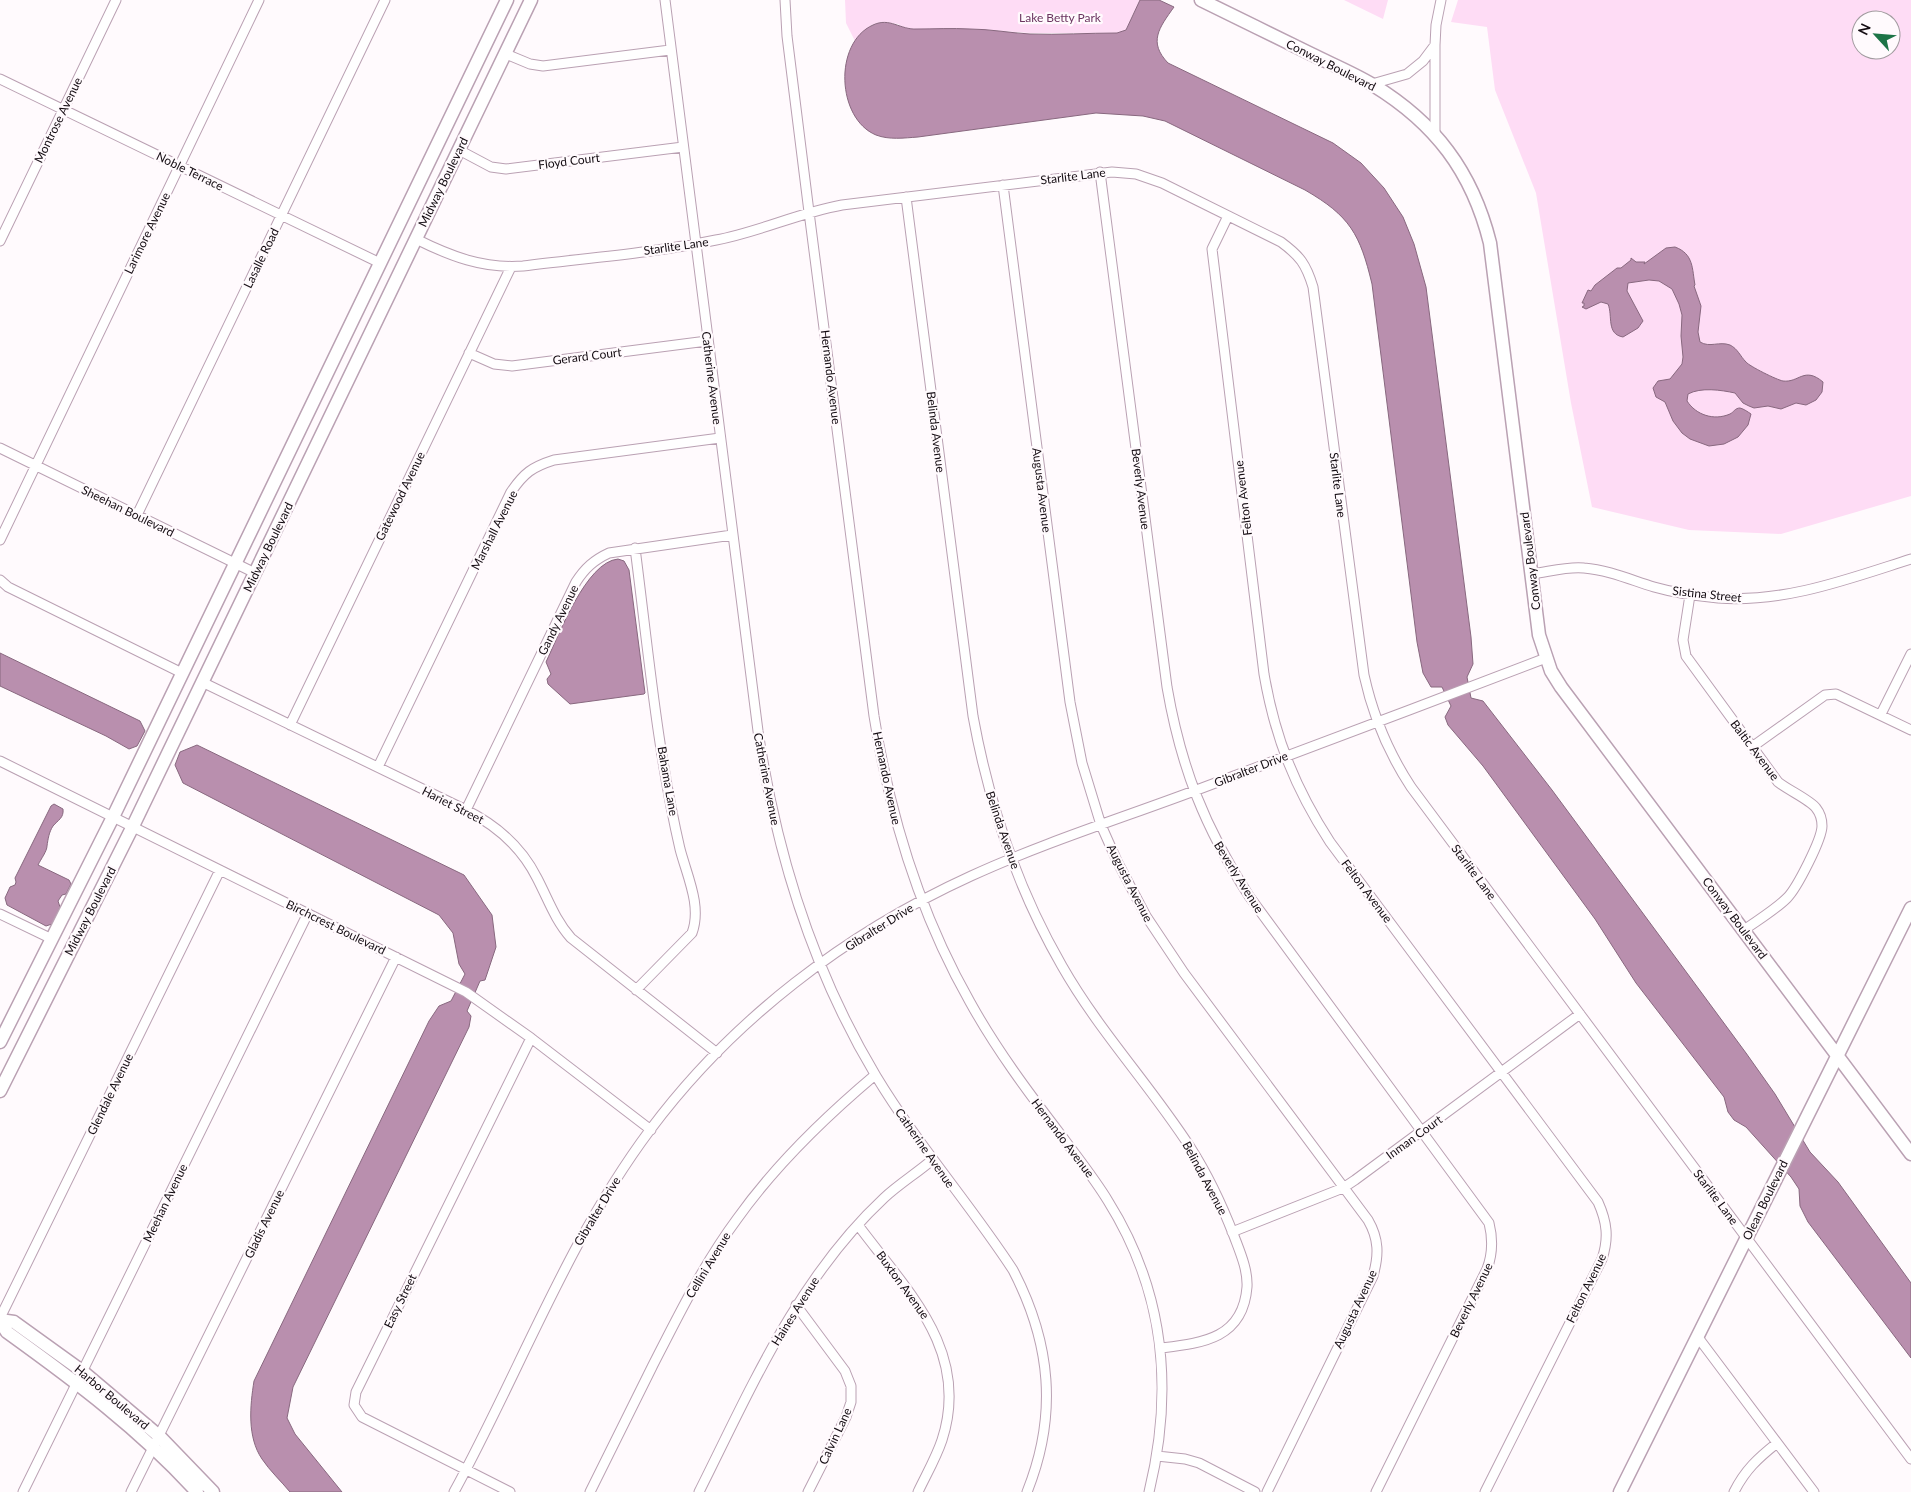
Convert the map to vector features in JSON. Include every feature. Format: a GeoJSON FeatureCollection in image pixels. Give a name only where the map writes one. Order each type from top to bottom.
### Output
{"type":"FeatureCollection","features":[{"type":"Feature","properties":{"kind":"street","name":"Montrose Avenue"},"geometry":{"type":"LineString","coordinates":[[0,241],[116,0]]}},
{"type":"Feature","properties":{"kind":"street","name":"Larimore Avenue"},"geometry":{"type":"LineString","coordinates":[[35,465],[259,0]]}},
{"type":"Feature","properties":{"kind":"street","name":"Lasalle Road"},"geometry":{"type":"LineString","coordinates":[[137,515],[385,0]]}},
{"type":"Feature","properties":{"kind":"street","name":"Midway Boulevard"},"geometry":{"type":"LineString","coordinates":[[0,1042],[113,817],[507,0]]}},
{"type":"Feature","properties":{"kind":"street","name":"Midway Boulevard"},"geometry":{"type":"LineString","coordinates":[[0,1091],[133,826],[531,0]]}},
{"type":"Feature","properties":{"kind":"street","name":"Catherine Avenue"},"geometry":{"type":"LineString","coordinates":[[664,0],[732,535],[758,731],[769,794],[788,871],[820,964],[847,1022],[875,1074],[932,1160],[1013,1270],[1025,1293],[1036,1325],[1045,1367],[1047,1392],[1046,1418],[1040,1452],[1027,1492]]}},
{"type":"Feature","properties":{"kind":"street","name":"Hernando Avenue"},"geometry":{"type":"LineString","coordinates":[[785,0],[787,36],[809,212],[877,735],[897,825],[922,900],[956,976],[990,1036],[1013,1071],[1097,1185],[1121,1222],[1144,1274],[1153,1305],[1160,1348],[1162,1402],[1157,1456],[1149,1492]]}},
{"type":"Feature","properties":{"kind":"street","name":"Conway Boulevard"},"geometry":{"type":"LineString","coordinates":[[1201,0],[1372,84],[1406,108],[1435,134],[1453,158],[1468,183],[1480,210],[1490,242],[1539,635],[1546,658],[1561,687],[1911,1154]]}},
{"type":"Feature","properties":{"kind":"street"},"geometry":{"type":"LineString","coordinates":[[1435,134],[1435,45],[1436,25],[1441,0]]}},
{"type":"Feature","properties":{"kind":"street"},"geometry":{"type":"LineString","coordinates":[[1372,84],[1407,74],[1423,61],[1435,45]]}},
{"type":"Feature","properties":{"kind":"street"},"geometry":{"type":"LineString","coordinates":[[506,54],[530,64],[543,66],[670,50]]}},
{"type":"Feature","properties":{"kind":"street","name":"Noble Terrace"},"geometry":{"type":"LineString","coordinates":[[0,79],[380,263]]}},
{"type":"Feature","properties":{"kind":"street","name":"Floyd Court"},"geometry":{"type":"LineString","coordinates":[[458,150],[491,167],[506,169],[682,147]]}},
{"type":"Feature","properties":{"kind":"street","name":"Starlite Lane"},"geometry":{"type":"LineString","coordinates":[[416,239],[458,258],[489,266],[510,267],[695,244],[738,235],[809,212],[842,205],[1100,172],[1124,172],[1148,178],[1281,242],[1297,254],[1308,269],[1313,287],[1361,660],[1367,691],[1377,722],[1394,759],[1411,786],[1911,1459]]}},
{"type":"Feature","properties":{"kind":"street","name":"Beverly Avenue"},"geometry":{"type":"LineString","coordinates":[[1100,172],[1167,688],[1177,739],[1193,791],[1218,844],[1249,896],[1489,1222],[1493,1240],[1491,1259],[1376,1492]]}},
{"type":"Feature","properties":{"kind":"street","name":"Augusta Avenue"},"geometry":{"type":"LineString","coordinates":[[1003,185],[1070,702],[1082,763],[1102,825],[1131,889],[1162,943],[1373,1229],[1378,1247],[1373,1276],[1267,1492]]}},
{"type":"Feature","properties":{"kind":"street","name":"Belinda Avenue"},"geometry":{"type":"LineString","coordinates":[[906,197],[973,716],[988,787],[1011,859],[1035,915],[1063,969],[1096,1019],[1189,1146],[1213,1188],[1232,1232],[1245,1269],[1247,1285],[1245,1300],[1239,1315],[1228,1329],[1214,1338],[1199,1343],[1160,1348]]}},
{"type":"Feature","properties":{"kind":"street","name":"Felton Avenue"},"geometry":{"type":"LineString","coordinates":[[1228,216],[1212,249],[1264,674],[1272,715],[1285,757],[1305,800],[1330,842],[1598,1202],[1605,1218],[1607,1236],[1602,1259],[1485,1492]]}},
{"type":"Feature","properties":{"kind":"street","name":"Gatewood Avenue"},"geometry":{"type":"LineString","coordinates":[[290,725],[510,267]]}},
{"type":"Feature","properties":{"kind":"street","name":"Gerard Court"},"geometry":{"type":"LineString","coordinates":[[469,353],[494,364],[512,366],[708,341]]}},
{"type":"Feature","properties":{"kind":"street","name":"Marshall Avenue"},"geometry":{"type":"LineString","coordinates":[[378,767],[511,492],[523,475],[537,465],[554,460],[720,438]]}},
{"type":"Feature","properties":{"kind":"street","name":"Sheehan Boulevard"},"geometry":{"type":"LineString","coordinates":[[0,448],[255,573]]}},
{"type":"Feature","properties":{"kind":"street"},"geometry":{"type":"LineString","coordinates":[[0,540],[35,465]]}},
{"type":"Feature","properties":{"kind":"street","name":"Gandy Avenue"},"geometry":{"type":"LineString","coordinates":[[466,810],[576,582],[585,569],[595,560],[609,553],[732,535]]}},
{"type":"Feature","properties":{"kind":"street","name":"Bahama Lane"},"geometry":{"type":"LineString","coordinates":[[635,548],[666,779],[676,830],[696,906],[696,921],[692,934],[636,990]]}},
{"type":"Feature","properties":{"kind":"street","name":"Sistina Street"},"geometry":{"type":"LineString","coordinates":[[1531,574],[1583,567],[1690,595],[1744,599],[1790,594],[1829,585],[1911,560]]}},
{"type":"Feature","properties":{"kind":"street"},"geometry":{"type":"LineString","coordinates":[[0,580],[8,587],[182,673]]}},
{"type":"Feature","properties":{"kind":"street","name":"Baltic Avenue"},"geometry":{"type":"LineString","coordinates":[[1690,595],[1682,640],[1686,656],[1778,782],[1787,790],[1815,806],[1821,816],[1820,838],[1794,889],[1786,899],[1744,930]]}},
{"type":"Feature","properties":{"kind":"street"},"geometry":{"type":"LineString","coordinates":[[1881,714],[1911,654]]}},
{"type":"Feature","properties":{"kind":"street","name":"Gibralter Drive"},"geometry":{"type":"LineString","coordinates":[[454,1492],[572,1253],[613,1183],[678,1095],[717,1053],[768,1006],[820,964],[922,900],[1011,859],[1546,658]]}},
{"type":"Feature","properties":{"kind":"street","name":"Hariet Street"},"geometry":{"type":"LineString","coordinates":[[202,682],[466,810],[494,827],[519,851],[536,876],[554,916],[571,938],[717,1053]]}},
{"type":"Feature","properties":{"kind":"street"},"geometry":{"type":"LineString","coordinates":[[1752,747],[1825,695],[1836,694],[1911,730]]}},
{"type":"Feature","properties":{"kind":"street","name":"Birchcrest Boulevard"},"geometry":{"type":"LineString","coordinates":[[0,761],[449,983],[483,1002],[651,1130]]}},
{"type":"Feature","properties":{"kind":"street","name":"Glendale Avenue"},"geometry":{"type":"LineString","coordinates":[[0,1320],[220,870]]}},
{"type":"Feature","properties":{"kind":"street","name":"Olean Boulevard"},"geometry":{"type":"LineString","coordinates":[[1620,1492],[1911,908]]}},
{"type":"Feature","properties":{"kind":"street"},"geometry":{"type":"LineString","coordinates":[[0,914],[52,939]]}},
{"type":"Feature","properties":{"kind":"street","name":"Meehan Avenue"},"geometry":{"type":"LineString","coordinates":[[22,1492],[308,914]]}},
{"type":"Feature","properties":{"kind":"street","name":"Gladis Avenue"},"geometry":{"type":"LineString","coordinates":[[131,1492],[396,957]]}},
{"type":"Feature","properties":{"kind":"street","name":"Inman Court"},"geometry":{"type":"LineString","coordinates":[[1232,1232],[1343,1188],[1580,1014]]}},
{"type":"Feature","properties":{"kind":"street","name":"Easy Street"},"geometry":{"type":"LineString","coordinates":[[510,1492],[362,1416],[354,1405],[356,1392],[531,1038]]}},
{"type":"Feature","properties":{"kind":"street","name":"Cellini Avenue"},"geometry":{"type":"LineString","coordinates":[[590,1492],[675,1322],[696,1282],[721,1242],[760,1189],[793,1150],[828,1115],[875,1074]]}},
{"type":"Feature","properties":{"kind":"street","name":"Haines Avenue"},"geometry":{"type":"LineString","coordinates":[[699,1492],[769,1352],[796,1305],[826,1263],[858,1225],[885,1197],[932,1160]]}},
{"type":"Feature","properties":{"kind":"street","name":"Buxton Avenue"},"geometry":{"type":"LineString","coordinates":[[858,1225],[928,1318],[941,1346],[946,1365],[949,1404],[945,1429],[936,1456],[918,1492]]}},
{"type":"Feature","properties":{"kind":"street","name":"Calvin Lane"},"geometry":{"type":"LineString","coordinates":[[796,1305],[845,1371],[850,1386],[851,1402],[846,1416],[808,1492]]}},
{"type":"Feature","properties":{"kind":"street","name":"Harbor Boulevard"},"geometry":{"type":"LineString","coordinates":[[0,1320],[14,1322],[156,1441],[213,1492]]}},
{"type":"Feature","properties":{"kind":"street"},"geometry":{"type":"LineString","coordinates":[[1697,1336],[1814,1492]]}},
{"type":"Feature","properties":{"kind":"street","name":"Harbor Boulevard"},"geometry":{"type":"LineString","coordinates":[[156,1441],[197,1492]]}},
{"type":"Feature","properties":{"kind":"street"},"geometry":{"type":"LineString","coordinates":[[1734,1492],[1752,1463],[1777,1443]]}},
{"type":"Feature","properties":{"kind":"street"},"geometry":{"type":"LineString","coordinates":[[1157,1456],[1185,1459],[1199,1464],[1255,1492]]}},
{"type":"Feature","properties":{"kind":"green space","name":"Lake Betty Park"},"geometry":{"type":"Polygon","coordinates":[[[845,0],[1140,0],[1126,30],[1117,33],[1030,33],[971,29],[915,30],[905,29],[898,24],[882,22],[872,25],[855,41],[846,23],[845,0]]]}},
{"type":"Feature","properties":{"kind":"green space"},"geometry":{"type":"Polygon","coordinates":[[[1344,0],[1388,0],[1383,19],[1344,0]]]}},
{"type":"Feature","properties":{"kind":"green space"},"geometry":{"type":"Polygon","coordinates":[[[1458,0],[1911,0],[1911,496],[1781,534],[1689,530],[1592,507],[1571,403],[1536,193],[1495,90],[1487,27],[1451,22],[1458,0]]]}},
{"type":"Feature","properties":{"kind":"shaded area"},"geometry":{"type":"Polygon","coordinates":[[[1140,0],[1159,0],[1174,7],[1160,28],[1157,42],[1158,48],[1168,63],[1333,143],[1361,163],[1384,188],[1403,217],[1414,244],[1426,287],[1471,637],[1473,664],[1467,677],[1471,698],[1483,701],[1552,790],[1746,1053],[1775,1094],[1810,1152],[1838,1182],[1911,1283],[1911,1358],[1808,1222],[1800,1206],[1799,1189],[1791,1177],[1746,1127],[1734,1120],[1728,1112],[1724,1097],[1636,983],[1595,919],[1483,766],[1448,725],[1445,717],[1451,706],[1442,687],[1431,687],[1423,673],[1417,642],[1372,284],[1363,252],[1351,228],[1343,218],[1320,199],[1305,190],[1165,121],[1143,116],[1096,113],[918,137],[891,138],[876,135],[863,126],[853,114],[847,98],[845,81],[846,63],[851,48],[860,34],[873,25],[885,22],[911,29],[978,29],[1030,34],[1117,33],[1126,30],[1140,0]]]}},
{"type":"Feature","properties":{"kind":"shaded area"},"geometry":{"type":"Polygon","coordinates":[[[1675,247],[1686,254],[1691,263],[1694,286],[1701,306],[1698,332],[1700,342],[1704,344],[1730,345],[1735,348],[1748,364],[1763,373],[1783,381],[1789,381],[1806,375],[1816,377],[1823,382],[1822,392],[1816,400],[1806,405],[1796,403],[1781,409],[1768,406],[1754,408],[1743,403],[1735,393],[1699,390],[1688,394],[1687,401],[1695,410],[1712,417],[1718,417],[1730,414],[1740,408],[1751,414],[1748,425],[1738,437],[1724,444],[1709,446],[1690,439],[1682,433],[1673,421],[1665,402],[1656,397],[1653,388],[1658,381],[1670,379],[1682,364],[1682,315],[1672,289],[1659,281],[1649,280],[1628,283],[1627,291],[1643,321],[1638,328],[1623,337],[1614,332],[1612,328],[1608,304],[1601,302],[1586,309],[1582,307],[1584,306],[1584,303],[1582,303],[1588,290],[1591,291],[1595,285],[1617,268],[1621,268],[1631,258],[1636,262],[1645,262],[1644,264],[1666,248],[1675,247]]]}},
{"type":"Feature","properties":{"kind":"shaded area"},"geometry":{"type":"Polygon","coordinates":[[[618,559],[624,561],[629,570],[645,693],[570,704],[548,684],[547,679],[551,674],[546,662],[566,618],[585,586],[606,563],[618,559]]]}},
{"type":"Feature","properties":{"kind":"shaded area"},"geometry":{"type":"Polygon","coordinates":[[[0,653],[140,721],[145,731],[137,746],[129,749],[106,736],[0,686],[0,653]]]}},
{"type":"Feature","properties":{"kind":"shaded area"},"geometry":{"type":"Polygon","coordinates":[[[197,745],[464,875],[492,915],[496,947],[485,980],[480,981],[467,1011],[471,1016],[469,1027],[293,1387],[287,1418],[295,1434],[342,1492],[290,1492],[268,1468],[257,1450],[252,1431],[251,1401],[254,1381],[429,1021],[439,1006],[451,1001],[465,974],[459,964],[453,933],[439,915],[183,783],[175,765],[180,752],[197,745]]]}},
{"type":"Feature","properties":{"kind":"shaded area"},"geometry":{"type":"Polygon","coordinates":[[[54,804],[63,809],[63,815],[52,828],[46,850],[38,865],[69,880],[71,884],[66,894],[62,895],[58,901],[60,907],[52,924],[46,926],[7,905],[5,898],[10,887],[15,885],[15,878],[51,806],[54,804]]]}}]}
